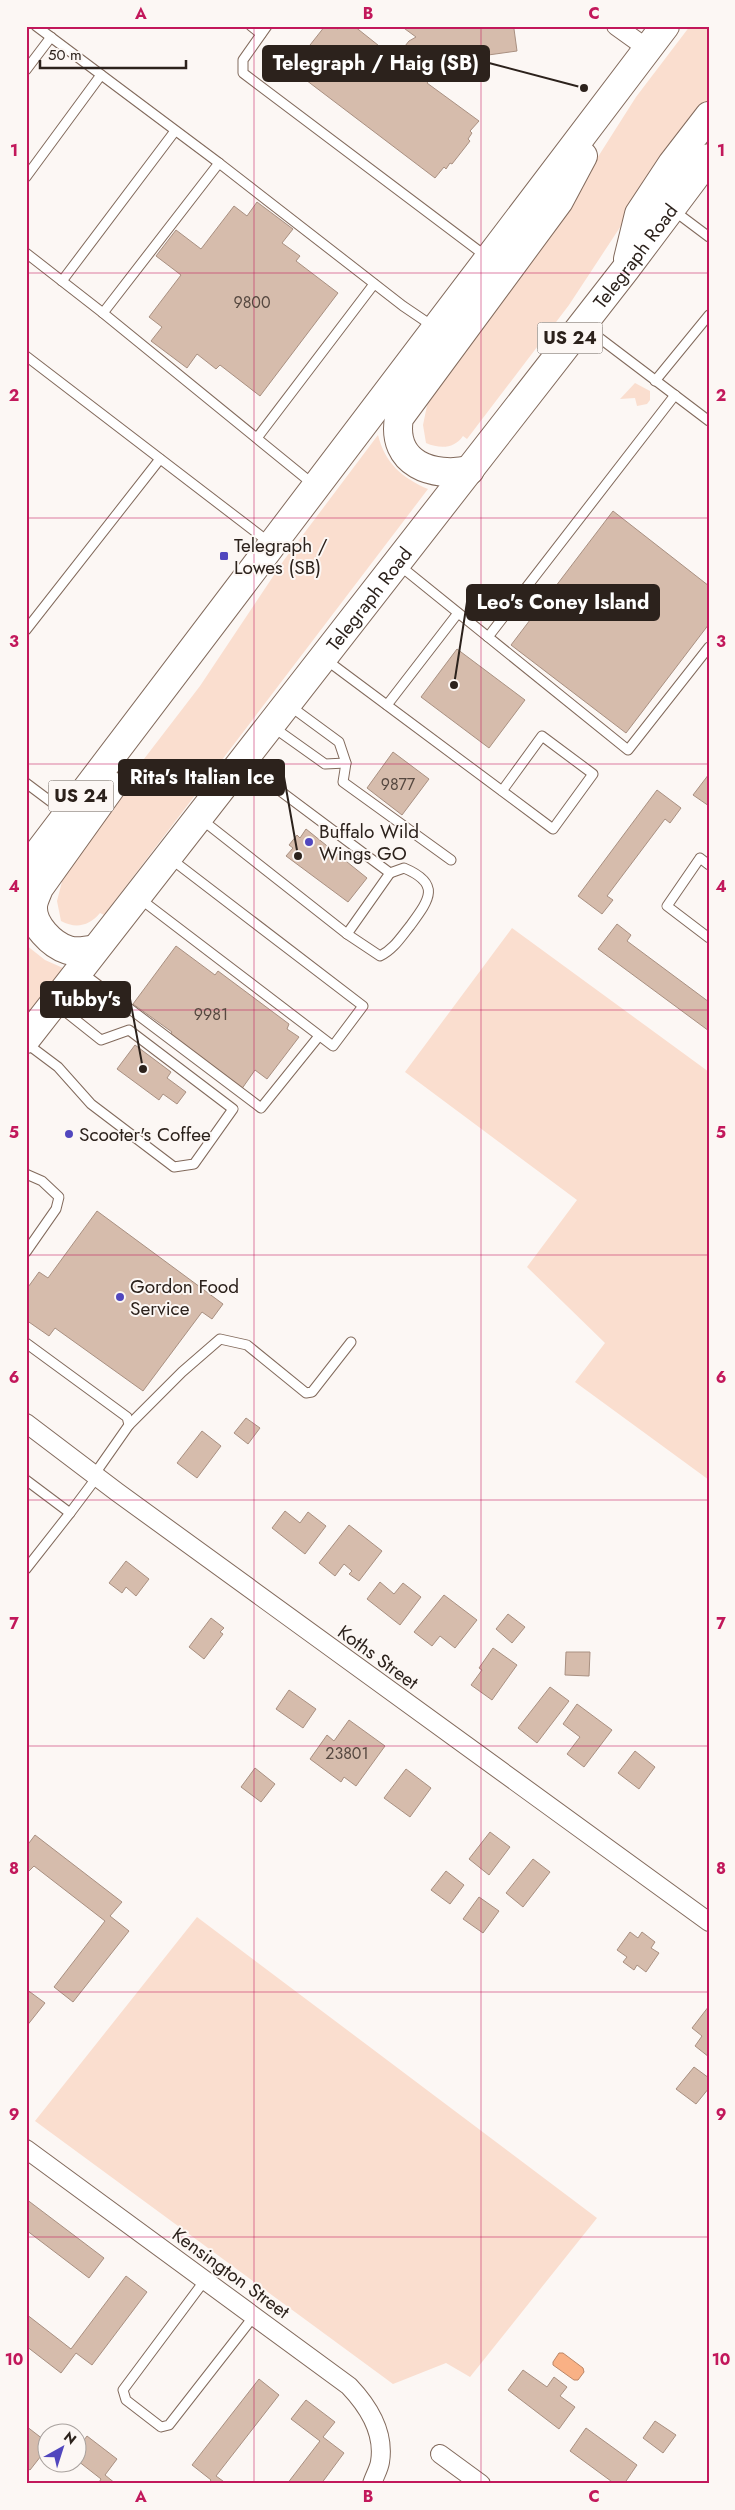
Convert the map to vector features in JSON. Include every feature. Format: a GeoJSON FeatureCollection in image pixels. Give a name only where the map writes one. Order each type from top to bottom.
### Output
{"type":"FeatureCollection","features":[{"type":"Feature","properties":{"kind":"main road","name":"US 24"},"geometry":{"type":"LineString","coordinates":[[26,869],[665,26]]}},
{"type":"Feature","properties":{"kind":"main road"},"geometry":{"type":"LineString","coordinates":[[470,470],[442,473],[417,464],[404,451],[400,443],[397,427],[399,418],[560,201],[623,82]]}},
{"type":"Feature","properties":{"kind":"main road"},"geometry":{"type":"LineString","coordinates":[[625,270],[639,214],[672,164],[709,116]]}},
{"type":"Feature","properties":{"kind":"main road","name":"Telegraph Road"},"geometry":{"type":"LineString","coordinates":[[26,1041],[136,896],[271,726],[708,162]]}},
{"type":"Feature","properties":{"kind":"main road"},"geometry":{"type":"LineString","coordinates":[[95,949],[78,952],[68,950],[45,935],[38,923],[33,908],[39,888],[184,692],[202,662],[219,615]]}},
{"type":"Feature","properties":{"kind":"street"},"geometry":{"type":"LineString","coordinates":[[616,26],[648,49]]}},
{"type":"Feature","properties":{"kind":"street","name":"Koths Street"},"geometry":{"type":"LineString","coordinates":[[26,1423],[95,1476],[709,1922]]}},
{"type":"Feature","properties":{"kind":"street","name":"Kensington Street"},"geometry":{"type":"LineString","coordinates":[[26,2149],[349,2386],[364,2402],[375,2422],[380,2463],[372,2484]]}},
{"type":"Feature","properties":{"kind":"street"},"geometry":{"type":"LineString","coordinates":[[440,2454],[481,2484]]}},
{"type":"Feature","properties":{"kind":"lane"},"geometry":{"type":"LineString","coordinates":[[36,26],[219,163],[374,284],[436,329]]}},
{"type":"Feature","properties":{"kind":"lane"},"geometry":{"type":"LineString","coordinates":[[251,26],[264,30],[242,60],[243,72],[489,259]]}},
{"type":"Feature","properties":{"kind":"lane"},"geometry":{"type":"LineString","coordinates":[[26,70],[50,37]]}},
{"type":"Feature","properties":{"kind":"lane"},"geometry":{"type":"LineString","coordinates":[[26,177],[101,75]]}},
{"type":"Feature","properties":{"kind":"lane"},"geometry":{"type":"LineString","coordinates":[[62,281],[175,130]]}},
{"type":"Feature","properties":{"kind":"lane"},"geometry":{"type":"LineString","coordinates":[[103,313],[219,163]]}},
{"type":"Feature","properties":{"kind":"lane"},"geometry":{"type":"LineString","coordinates":[[671,208],[709,237]]}},
{"type":"Feature","properties":{"kind":"lane"},"geometry":{"type":"LineString","coordinates":[[26,253],[317,486]]}},
{"type":"Feature","properties":{"kind":"lane"},"geometry":{"type":"LineString","coordinates":[[257,438],[374,284]]}},
{"type":"Feature","properties":{"kind":"lane"},"geometry":{"type":"LineString","coordinates":[[655,381],[709,315]]}},
{"type":"Feature","properties":{"kind":"lane"},"geometry":{"type":"LineString","coordinates":[[581,324],[709,421]]}},
{"type":"Feature","properties":{"kind":"lane"},"geometry":{"type":"LineString","coordinates":[[26,356],[272,545]]}},
{"type":"Feature","properties":{"kind":"lane"},"geometry":{"type":"LineString","coordinates":[[488,637],[675,395]]}},
{"type":"Feature","properties":{"kind":"lane"},"geometry":{"type":"LineString","coordinates":[[26,630],[160,459]]}},
{"type":"Feature","properties":{"kind":"lane"},"geometry":{"type":"LineString","coordinates":[[396,564],[628,750],[709,647]]}},
{"type":"Feature","properties":{"kind":"lane"},"geometry":{"type":"LineString","coordinates":[[387,705],[458,612]]}},
{"type":"Feature","properties":{"kind":"lane"},"geometry":{"type":"LineString","coordinates":[[323,658],[553,829],[593,774],[542,736],[502,791]]}},
{"type":"Feature","properties":{"kind":"lane"},"geometry":{"type":"LineString","coordinates":[[288,704],[339,742],[346,763],[343,782],[451,860]]}},
{"type":"Feature","properties":{"kind":"lane"},"geometry":{"type":"LineString","coordinates":[[271,726],[325,764],[346,763]]}},
{"type":"Feature","properties":{"kind":"lane"},"geometry":{"type":"LineString","coordinates":[[242,762],[390,873]]}},
{"type":"Feature","properties":{"kind":"lane"},"geometry":{"type":"LineString","coordinates":[[26,783],[68,814]]}},
{"type":"Feature","properties":{"kind":"lane"},"geometry":{"type":"LineString","coordinates":[[199,817],[347,934],[380,956],[388,953],[427,902],[429,894],[428,884],[417,874],[404,868],[390,873],[347,934]]}},
{"type":"Feature","properties":{"kind":"lane"},"geometry":{"type":"LineString","coordinates":[[136,896],[333,1046],[363,1006],[168,856]]}},
{"type":"Feature","properties":{"kind":"lane"},"geometry":{"type":"LineString","coordinates":[[709,864],[700,858],[666,906],[709,938]]}},
{"type":"Feature","properties":{"kind":"lane"},"geometry":{"type":"LineString","coordinates":[[79,970],[262,1108],[319,1036]]}},
{"type":"Feature","properties":{"kind":"lane"},"geometry":{"type":"LineString","coordinates":[[26,1041],[58,1067],[91,1104],[174,1167],[194,1164],[233,1109],[128,1030],[101,1040],[54,1002]]}},
{"type":"Feature","properties":{"kind":"lane"},"geometry":{"type":"LineString","coordinates":[[26,1174],[42,1181],[59,1197],[56,1209],[26,1252]]}},
{"type":"Feature","properties":{"kind":"lane"},"geometry":{"type":"LineString","coordinates":[[26,1569],[70,1513],[129,1425],[182,1372],[220,1339],[246,1346],[306,1393],[312,1392],[351,1342]]}},
{"type":"Feature","properties":{"kind":"lane"},"geometry":{"type":"LineString","coordinates":[[26,1344],[127,1418],[129,1425]]}},
{"type":"Feature","properties":{"kind":"lane"},"geometry":{"type":"LineString","coordinates":[[26,1480],[70,1513]]}},
{"type":"Feature","properties":{"kind":"lane"},"geometry":{"type":"LineString","coordinates":[[205,2280],[124,2390],[126,2400],[162,2427],[169,2425],[254,2316]]}},
{"type":"Feature","properties":{"kind":"shaded area"},"geometry":{"type":"Polygon","coordinates":[[[690,26],[709,26],[709,103],[655,174],[569,305],[467,439],[463,436],[451,446],[446,447],[426,443],[423,425],[429,396],[568,204],[636,97],[690,26]]]}},
{"type":"Feature","properties":{"kind":"shaded area"},"geometry":{"type":"Polygon","coordinates":[[[635,383],[650,391],[650,400],[647,404],[637,406],[635,398],[620,399],[635,383]]]}},
{"type":"Feature","properties":{"kind":"shaded area"},"geometry":{"type":"Polygon","coordinates":[[[378,435],[385,454],[396,468],[410,480],[428,489],[104,915],[100,913],[91,921],[82,925],[72,925],[61,921],[57,901],[68,858],[200,686],[284,560],[378,435]]]}},
{"type":"Feature","properties":{"kind":"shaded area"},"geometry":{"type":"Polygon","coordinates":[[[512,928],[709,1072],[709,1480],[575,1382],[605,1343],[527,1267],[577,1200],[405,1072],[512,928]]]}},
{"type":"Feature","properties":{"kind":"shaded area"},"geometry":{"type":"Polygon","coordinates":[[[26,945],[45,960],[63,968],[26,1016],[26,945]]]}},
{"type":"Feature","properties":{"kind":"shaded area"},"geometry":{"type":"Polygon","coordinates":[[[197,1917],[597,2218],[470,2377],[446,2363],[393,2384],[35,2121],[197,1917]]]}},
{"type":"Feature","properties":{"kind":"shaded area"},"geometry":{"type":"Polygon","coordinates":[[[559,2353],[563,2353],[583,2368],[584,2372],[578,2380],[574,2380],[553,2365],[559,2353]]]}},
{"type":"Feature","properties":{"kind":"building"},"geometry":{"type":"Polygon","coordinates":[[[325,26],[333,26],[338,29],[340,26],[354,26],[398,61],[401,51],[409,41],[416,37],[401,26],[511,26],[514,29],[517,51],[445,61],[427,83],[479,121],[470,131],[472,133],[468,139],[470,141],[452,164],[450,163],[446,169],[444,167],[435,178],[302,77],[309,67],[299,59],[325,26]]]}},
{"type":"Feature","properties":{"kind":"building"},"geometry":{"type":"Polygon","coordinates":[[[257,202],[293,229],[282,243],[300,256],[296,261],[338,293],[260,396],[220,365],[216,369],[197,354],[187,368],[151,341],[162,327],[149,317],[181,275],[156,256],[176,230],[201,249],[234,206],[247,216],[257,202]]]}},
{"type":"Feature","properties":{"kind":"building"},"geometry":{"type":"Polygon","coordinates":[[[613,511],[709,586],[709,624],[626,733],[511,645],[613,511]]]}},
{"type":"Feature","properties":{"kind":"building"},"geometry":{"type":"Polygon","coordinates":[[[457,649],[525,700],[489,748],[421,697],[457,649]]]}},
{"type":"Feature","properties":{"kind":"building"},"geometry":{"type":"Polygon","coordinates":[[[393,752],[429,779],[402,815],[367,788],[393,752]]]}},
{"type":"Feature","properties":{"kind":"building"},"geometry":{"type":"Polygon","coordinates":[[[709,774],[709,806],[693,795],[709,774]]]}},
{"type":"Feature","properties":{"kind":"building"},"geometry":{"type":"Polygon","coordinates":[[[657,790],[681,808],[670,823],[665,819],[607,896],[613,900],[602,914],[578,896],[657,790]]]}},
{"type":"Feature","properties":{"kind":"building"},"geometry":{"type":"Polygon","coordinates":[[[306,829],[367,878],[348,902],[286,856],[293,848],[289,845],[297,835],[300,838],[306,829]]]}},
{"type":"Feature","properties":{"kind":"building"},"geometry":{"type":"Polygon","coordinates":[[[617,924],[631,935],[627,941],[709,1002],[709,1031],[598,949],[617,924]]]}},
{"type":"Feature","properties":{"kind":"building"},"geometry":{"type":"Polygon","coordinates":[[[176,946],[215,975],[218,971],[289,1024],[287,1029],[299,1037],[267,1079],[255,1070],[241,1090],[169,1036],[172,1032],[133,1004],[176,946]]]}},
{"type":"Feature","properties":{"kind":"building"},"geometry":{"type":"Polygon","coordinates":[[[135,1045],[171,1072],[167,1078],[186,1092],[177,1104],[163,1094],[159,1100],[117,1069],[135,1045]]]}},
{"type":"Feature","properties":{"kind":"building","name":"Gordon Food Service"},"geometry":{"type":"Polygon","coordinates":[[[97,1211],[223,1304],[212,1319],[202,1312],[143,1391],[55,1328],[49,1336],[26,1320],[26,1290],[39,1272],[48,1278],[97,1211]]]}},
{"type":"Feature","properties":{"kind":"building"},"geometry":{"type":"Polygon","coordinates":[[[246,1418],[260,1428],[248,1444],[234,1433],[246,1418]]]}},
{"type":"Feature","properties":{"kind":"building"},"geometry":{"type":"Polygon","coordinates":[[[202,1431],[221,1446],[197,1478],[177,1463],[202,1431]]]}},
{"type":"Feature","properties":{"kind":"building"},"geometry":{"type":"Polygon","coordinates":[[[285,1511],[300,1523],[308,1512],[326,1526],[305,1554],[272,1528],[285,1511]]]}},
{"type":"Feature","properties":{"kind":"building"},"geometry":{"type":"Polygon","coordinates":[[[349,1525],[382,1551],[359,1581],[349,1574],[352,1571],[344,1564],[335,1576],[319,1563],[349,1525]]]}},
{"type":"Feature","properties":{"kind":"building"},"geometry":{"type":"Polygon","coordinates":[[[126,1561],[149,1579],[136,1596],[126,1587],[122,1593],[109,1583],[126,1561]]]}},
{"type":"Feature","properties":{"kind":"building"},"geometry":{"type":"Polygon","coordinates":[[[380,1582],[394,1594],[403,1583],[421,1597],[400,1625],[367,1599],[380,1582]]]}},
{"type":"Feature","properties":{"kind":"building"},"geometry":{"type":"Polygon","coordinates":[[[444,1595],[477,1620],[455,1648],[440,1636],[432,1646],[414,1632],[444,1595]]]}},
{"type":"Feature","properties":{"kind":"building"},"geometry":{"type":"Polygon","coordinates":[[[508,1614],[525,1627],[512,1643],[496,1629],[508,1614]]]}},
{"type":"Feature","properties":{"kind":"building"},"geometry":{"type":"Polygon","coordinates":[[[211,1618],[224,1628],[220,1632],[223,1634],[204,1659],[189,1647],[211,1618]]]}},
{"type":"Feature","properties":{"kind":"building"},"geometry":{"type":"Polygon","coordinates":[[[493,1648],[517,1665],[492,1700],[471,1685],[482,1670],[479,1668],[493,1648]]]}},
{"type":"Feature","properties":{"kind":"building"},"geometry":{"type":"Polygon","coordinates":[[[566,1652],[590,1652],[589,1676],[565,1675],[566,1652]]]}},
{"type":"Feature","properties":{"kind":"building"},"geometry":{"type":"Polygon","coordinates":[[[550,1687],[569,1701],[537,1743],[518,1728],[550,1687]]]}},
{"type":"Feature","properties":{"kind":"building"},"geometry":{"type":"Polygon","coordinates":[[[289,1690],[316,1709],[303,1728],[276,1709],[289,1690]]]}},
{"type":"Feature","properties":{"kind":"building"},"geometry":{"type":"Polygon","coordinates":[[[577,1704],[612,1730],[584,1767],[567,1754],[580,1737],[563,1724],[577,1704]]]}},
{"type":"Feature","properties":{"kind":"building"},"geometry":{"type":"Polygon","coordinates":[[[349,1720],[385,1746],[356,1786],[344,1777],[341,1782],[310,1759],[327,1735],[334,1741],[349,1720]]]}},
{"type":"Feature","properties":{"kind":"building"},"geometry":{"type":"Polygon","coordinates":[[[635,1751],[655,1767],[639,1789],[618,1773],[635,1751]]]}},
{"type":"Feature","properties":{"kind":"building"},"geometry":{"type":"Polygon","coordinates":[[[255,1768],[275,1784],[261,1802],[241,1787],[255,1768]]]}},
{"type":"Feature","properties":{"kind":"building"},"geometry":{"type":"Polygon","coordinates":[[[406,1769],[431,1788],[410,1817],[384,1798],[406,1769]]]}},
{"type":"Feature","properties":{"kind":"building"},"geometry":{"type":"Polygon","coordinates":[[[490,1832],[510,1847],[489,1875],[469,1859],[490,1832]]]}},
{"type":"Feature","properties":{"kind":"building"},"geometry":{"type":"Polygon","coordinates":[[[35,1835],[122,1902],[110,1916],[129,1931],[73,2002],[54,1987],[105,1921],[34,1866],[26,1874],[26,1847],[35,1835]]]}},
{"type":"Feature","properties":{"kind":"building"},"geometry":{"type":"Polygon","coordinates":[[[533,1859],[550,1872],[523,1907],[506,1893],[533,1859]]]}},
{"type":"Feature","properties":{"kind":"building"},"geometry":{"type":"Polygon","coordinates":[[[446,1871],[464,1885],[450,1904],[431,1890],[446,1871]]]}},
{"type":"Feature","properties":{"kind":"building"},"geometry":{"type":"Polygon","coordinates":[[[479,1897],[499,1911],[483,1933],[463,1919],[479,1897]]]}},
{"type":"Feature","properties":{"kind":"building"},"geometry":{"type":"Polygon","coordinates":[[[630,1932],[638,1938],[642,1932],[655,1942],[651,1948],[659,1953],[646,1972],[637,1965],[634,1970],[623,1962],[627,1957],[617,1950],[630,1932]]]}},
{"type":"Feature","properties":{"kind":"building"},"geometry":{"type":"Polygon","coordinates":[[[26,1989],[45,2003],[26,2027],[26,1989]]]}},
{"type":"Feature","properties":{"kind":"building"},"geometry":{"type":"Polygon","coordinates":[[[709,2006],[709,2057],[695,2046],[702,2036],[692,2028],[709,2006]]]}},
{"type":"Feature","properties":{"kind":"building"},"geometry":{"type":"Polygon","coordinates":[[[694,2067],[709,2078],[709,2088],[696,2104],[676,2089],[694,2067]]]}},
{"type":"Feature","properties":{"kind":"building"},"geometry":{"type":"Polygon","coordinates":[[[26,2199],[104,2258],[89,2278],[26,2230],[26,2199]]]}},
{"type":"Feature","properties":{"kind":"building"},"geometry":{"type":"Polygon","coordinates":[[[126,2276],[147,2292],[92,2365],[76,2353],[61,2373],[26,2346],[26,2314],[71,2349],[126,2276]]]}},
{"type":"Feature","properties":{"kind":"building"},"geometry":{"type":"Polygon","coordinates":[[[523,2370],[547,2387],[554,2377],[567,2387],[560,2396],[575,2407],[559,2429],[508,2390],[523,2370]]]}},
{"type":"Feature","properties":{"kind":"building"},"geometry":{"type":"Polygon","coordinates":[[[259,2379],[279,2395],[216,2476],[227,2484],[208,2484],[211,2480],[192,2465],[259,2379]]]}},
{"type":"Feature","properties":{"kind":"building"},"geometry":{"type":"Polygon","coordinates":[[[306,2400],[335,2422],[323,2437],[344,2453],[321,2484],[287,2484],[320,2441],[291,2419],[306,2400]]]}},
{"type":"Feature","properties":{"kind":"building"},"geometry":{"type":"Polygon","coordinates":[[[655,2421],[676,2435],[663,2453],[643,2438],[655,2421]]]}},
{"type":"Feature","properties":{"kind":"building"},"geometry":{"type":"Polygon","coordinates":[[[26,2426],[38,2435],[38,2460],[30,2470],[26,2467],[26,2426]]]}},
{"type":"Feature","properties":{"kind":"building"},"geometry":{"type":"Polygon","coordinates":[[[586,2428],[637,2465],[624,2484],[615,2484],[570,2451],[586,2428]]]}},
{"type":"Feature","properties":{"kind":"building"},"geometry":{"type":"Polygon","coordinates":[[[88,2437],[117,2459],[105,2475],[116,2484],[98,2484],[101,2479],[88,2469],[88,2437]]]}},
{"type":"Feature","properties":{"kind":"place","name":"Telegraph / Haig (SB)"},"geometry":{"type":"Point","coordinates":[584,88]}},
{"type":"Feature","properties":{"kind":"place","name":"Telegraph / Lowes (SB)"},"geometry":{"type":"Point","coordinates":[224,556]}},
{"type":"Feature","properties":{"kind":"place","name":"Leo's Coney Island"},"geometry":{"type":"Point","coordinates":[454,685]}},
{"type":"Feature","properties":{"kind":"place","name":"Buffalo Wild Wings GO"},"geometry":{"type":"Point","coordinates":[309,842]}},
{"type":"Feature","properties":{"kind":"place","name":"Rita's Italian Ice"},"geometry":{"type":"Point","coordinates":[298,856]}},
{"type":"Feature","properties":{"kind":"place","name":"Tubby's"},"geometry":{"type":"Point","coordinates":[143,1069]}},
{"type":"Feature","properties":{"kind":"place","name":"Scooter's Coffee"},"geometry":{"type":"Point","coordinates":[69,1134]}},
{"type":"Feature","properties":{"kind":"place","name":"Gordon Food Service"},"geometry":{"type":"Point","coordinates":[120,1297]}}]}
